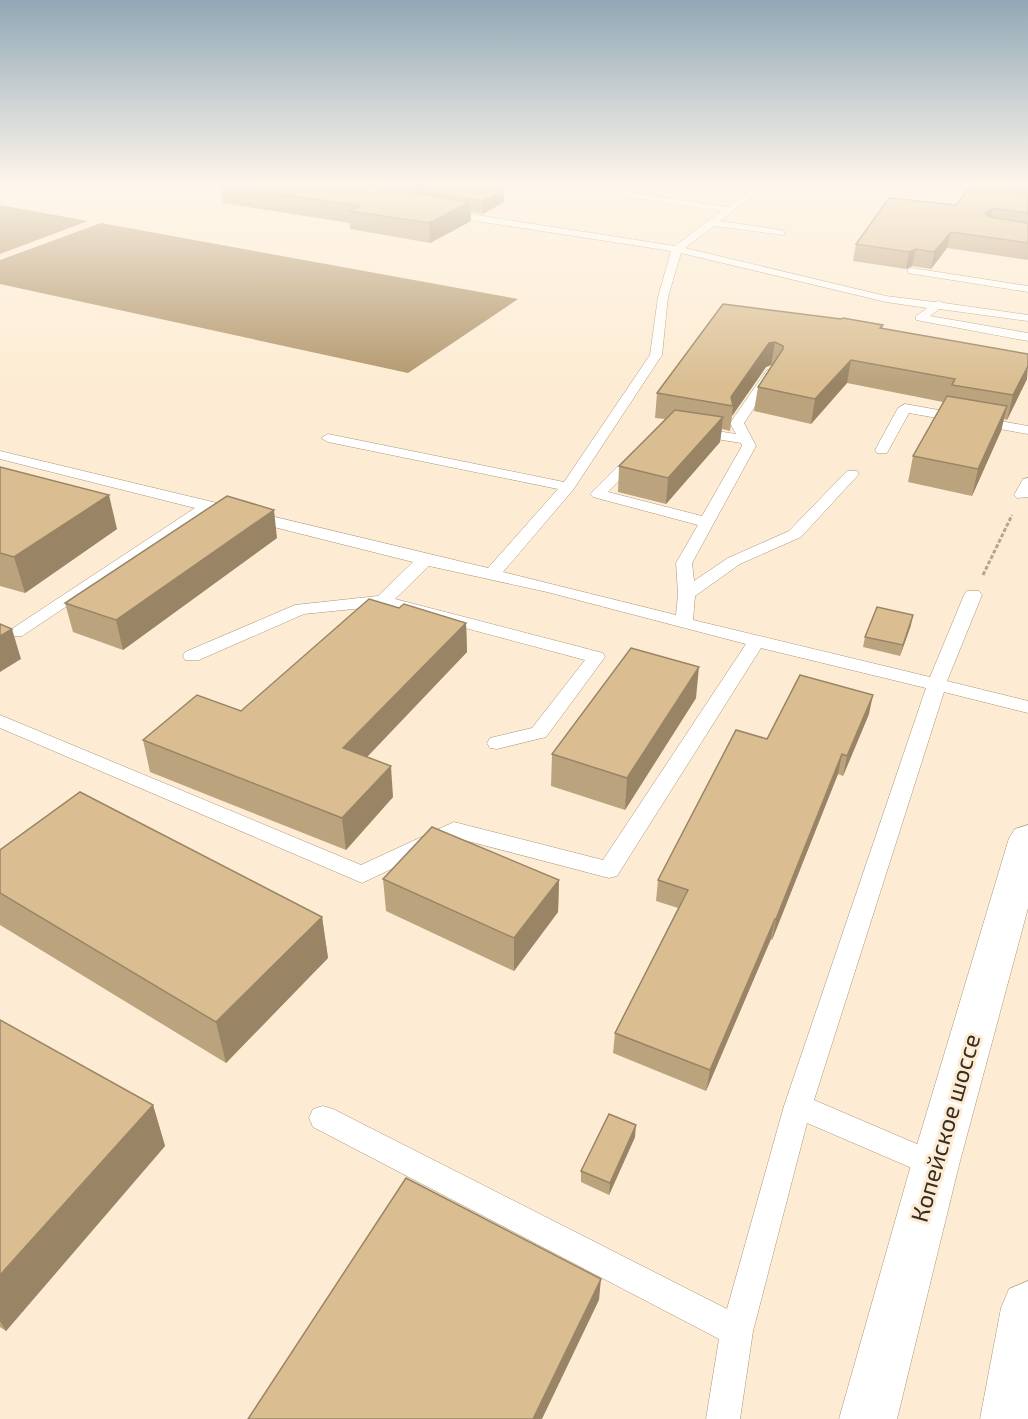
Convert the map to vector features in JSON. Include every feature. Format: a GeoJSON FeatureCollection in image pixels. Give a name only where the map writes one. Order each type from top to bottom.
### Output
{"type":"FeatureCollection","features":[{"type":"Feature","properties":{"kind":"main road","name":"Копейское шоссе"},"geometry":{"type":"LineString","coordinates":[[868,1419],[935,1165],[1028,838]]}},
{"type":"Feature","properties":{"kind":"main road"},"geometry":{"type":"LineString","coordinates":[[1009,1419],[1028,1308]]}},
{"type":"Feature","properties":{"kind":"lane"},"geometry":{"type":"LineString","coordinates":[[492,574],[568,487],[656,356],[663,297],[677,250]]}},
{"type":"Feature","properties":{"kind":"lane"},"geometry":{"type":"LineString","coordinates":[[682,250],[886,298],[1028,318]]}},
{"type":"Feature","properties":{"kind":"lane"},"geometry":{"type":"LineString","coordinates":[[912,271],[1028,289]]}},
{"type":"Feature","properties":{"kind":"lane"},"geometry":{"type":"LineString","coordinates":[[939,304],[920,318],[1028,337]]}},
{"type":"Feature","properties":{"kind":"lane"},"geometry":{"type":"LineString","coordinates":[[684,622],[687,594],[684,563],[749,446],[737,423],[772,371]]}},
{"type":"Feature","properties":{"kind":"lane"},"geometry":{"type":"LineString","coordinates":[[882,450],[905,408],[1028,430]]}},
{"type":"Feature","properties":{"kind":"lane"},"geometry":{"type":"LineString","coordinates":[[677,428],[745,440]]}},
{"type":"Feature","properties":{"kind":"lane"},"geometry":{"type":"LineString","coordinates":[[328,438],[568,487]]}},
{"type":"Feature","properties":{"kind":"lane"},"geometry":{"type":"LineString","coordinates":[[648,444],[598,495],[706,522]]}},
{"type":"Feature","properties":{"kind":"lane"},"geometry":{"type":"LineString","coordinates":[[0,455],[425,560],[492,574],[756,642],[937,682],[1028,707]]}},
{"type":"Feature","properties":{"kind":"lane"},"geometry":{"type":"LineString","coordinates":[[687,594],[734,561],[795,534],[852,474]]}},
{"type":"Feature","properties":{"kind":"lane"},"geometry":{"type":"LineString","coordinates":[[16,632],[208,506]]}},
{"type":"Feature","properties":{"kind":"lane"},"geometry":{"type":"LineString","coordinates":[[382,601],[425,560]]}},
{"type":"Feature","properties":{"kind":"lane"},"geometry":{"type":"LineString","coordinates":[[723,1419],[737,1331],[798,1106],[937,682],[973,595]]}},
{"type":"Feature","properties":{"kind":"lane"},"geometry":{"type":"LineString","coordinates":[[192,656],[301,609],[382,601],[596,657],[539,733],[497,743]]}},
{"type":"Feature","properties":{"kind":"lane"},"geometry":{"type":"LineString","coordinates":[[0,721],[363,875],[454,830],[609,870],[756,642]]}},
{"type":"Feature","properties":{"kind":"lane"},"geometry":{"type":"LineString","coordinates":[[798,1106],[935,1165]]}},
{"type":"Feature","properties":{"kind":"lane"},"geometry":{"type":"LineString","coordinates":[[323,1118],[737,1331]]}},
{"type":"Feature","properties":{"kind":"path"},"geometry":{"type":"LineString","coordinates":[[973,595],[1025,489]]}},
{"type":"Feature","properties":{"kind":"shaded area"},"geometry":{"type":"Polygon","coordinates":[[[27,250],[250,250],[518,299],[408,373],[0,284],[0,260],[27,250]]]}},
{"type":"Feature","properties":{"kind":"building"},"geometry":{"type":"Polygon","coordinates":[[[723,304],[843,318],[883,325],[880,328],[1028,354],[1028,366],[1013,395],[952,385],[955,379],[851,360],[815,399],[758,387],[783,349],[783,346],[775,342],[769,343],[731,397],[733,406],[657,393],[723,304]]]}},
{"type":"Feature","properties":{"kind":"building"},"geometry":{"type":"Polygon","coordinates":[[[947,396],[1007,406],[978,469],[913,456],[947,396]]]}},
{"type":"Feature","properties":{"kind":"building"},"geometry":{"type":"Polygon","coordinates":[[[675,410],[723,417],[668,478],[619,466],[675,410]]]}},
{"type":"Feature","properties":{"kind":"building"},"geometry":{"type":"Polygon","coordinates":[[[0,467],[109,495],[14,557],[0,553],[0,467]]]}},
{"type":"Feature","properties":{"kind":"building"},"geometry":{"type":"Polygon","coordinates":[[[227,496],[274,510],[116,620],[65,603],[227,496]]]}},
{"type":"Feature","properties":{"kind":"building"},"geometry":{"type":"Polygon","coordinates":[[[369,599],[399,608],[404,604],[466,623],[343,748],[391,766],[342,818],[143,740],[197,695],[241,711],[369,599]]]}},
{"type":"Feature","properties":{"kind":"building"},"geometry":{"type":"Polygon","coordinates":[[[877,607],[913,615],[903,645],[865,637],[877,607]]]}},
{"type":"Feature","properties":{"kind":"building"},"geometry":{"type":"Polygon","coordinates":[[[0,624],[12,629],[0,636],[0,624]]]}},
{"type":"Feature","properties":{"kind":"building"},"geometry":{"type":"Polygon","coordinates":[[[631,648],[699,667],[627,778],[552,754],[631,648]]]}},
{"type":"Feature","properties":{"kind":"building"},"geometry":{"type":"Polygon","coordinates":[[[800,675],[873,695],[847,756],[842,754],[776,919],[710,1070],[615,1033],[688,890],[658,880],[736,730],[767,739],[800,675]]]}},
{"type":"Feature","properties":{"kind":"building"},"geometry":{"type":"Polygon","coordinates":[[[80,792],[322,917],[216,1022],[0,893],[0,850],[80,792]]]}},
{"type":"Feature","properties":{"kind":"building"},"geometry":{"type":"Polygon","coordinates":[[[432,827],[559,880],[514,938],[383,879],[432,827]]]}},
{"type":"Feature","properties":{"kind":"building"},"geometry":{"type":"Polygon","coordinates":[[[0,1020],[153,1105],[0,1275],[0,1020]]]}},
{"type":"Feature","properties":{"kind":"building"},"geometry":{"type":"Polygon","coordinates":[[[609,1114],[636,1125],[610,1183],[581,1171],[609,1114]]]}},
{"type":"Feature","properties":{"kind":"building"},"geometry":{"type":"Polygon","coordinates":[[[406,1178],[601,1279],[533,1419],[248,1419],[406,1178]]]}}]}
